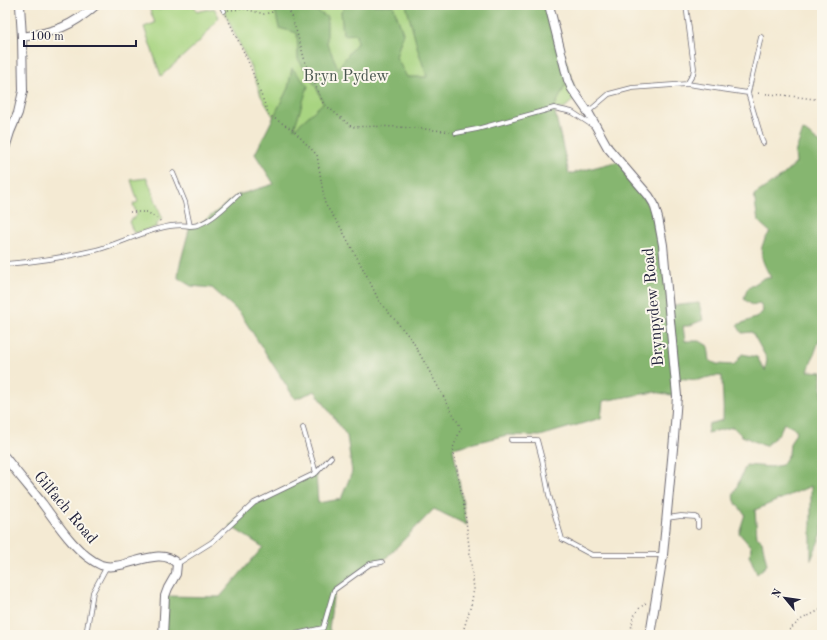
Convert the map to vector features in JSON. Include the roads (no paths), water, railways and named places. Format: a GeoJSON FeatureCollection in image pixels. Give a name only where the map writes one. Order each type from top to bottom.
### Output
{"type":"FeatureCollection","features":[{"type":"Feature","properties":{"kind":"street"},"geometry":{"type":"LineString","coordinates":[[5,148],[18,112],[22,91],[22,37],[20,5]]}},
{"type":"Feature","properties":{"kind":"street"},"geometry":{"type":"LineString","coordinates":[[22,37],[44,34],[64,28],[81,19],[96,5]]}},
{"type":"Feature","properties":{"kind":"street","name":"Brynpydew Road"},"geometry":{"type":"LineString","coordinates":[[549,5],[568,80],[608,148],[649,196],[654,204],[663,245],[677,396],[663,555],[650,635]]}},
{"type":"Feature","properties":{"kind":"street","name":"Gilfach Road"},"geometry":{"type":"LineString","coordinates":[[5,457],[70,539],[92,560],[101,565],[107,566]]}},
{"type":"Feature","properties":{"kind":"street"},"geometry":{"type":"LineString","coordinates":[[107,566],[121,566],[138,560],[154,557],[168,557],[174,560],[177,564],[176,574],[165,596],[162,635]]}},
{"type":"Feature","properties":{"kind":"lane"},"geometry":{"type":"LineString","coordinates":[[221,5],[224,10]]}},
{"type":"Feature","properties":{"kind":"lane"},"geometry":{"type":"LineString","coordinates":[[686,5],[694,68],[694,74],[687,84]]}},
{"type":"Feature","properties":{"kind":"lane"},"geometry":{"type":"LineString","coordinates":[[761,37],[748,93],[763,144]]}},
{"type":"Feature","properties":{"kind":"lane"},"geometry":{"type":"LineString","coordinates":[[588,112],[609,94],[619,90],[632,88],[687,84],[748,93]]}},
{"type":"Feature","properties":{"kind":"lane"},"geometry":{"type":"LineString","coordinates":[[456,132],[476,130],[554,108],[572,112],[597,129]]}},
{"type":"Feature","properties":{"kind":"lane"},"geometry":{"type":"LineString","coordinates":[[172,173],[185,202],[190,226]]}},
{"type":"Feature","properties":{"kind":"lane"},"geometry":{"type":"LineString","coordinates":[[5,264],[32,262],[96,250],[166,226],[180,224],[194,227],[216,215],[238,195]]}},
{"type":"Feature","properties":{"kind":"lane"},"geometry":{"type":"LineString","coordinates":[[303,428],[316,473]]}},
{"type":"Feature","properties":{"kind":"lane"},"geometry":{"type":"LineString","coordinates":[[511,440],[537,440],[549,495],[562,539],[592,556],[663,555]]}},
{"type":"Feature","properties":{"kind":"lane"},"geometry":{"type":"LineString","coordinates":[[177,564],[212,542],[254,503],[316,473],[331,457]]}},
{"type":"Feature","properties":{"kind":"lane"},"geometry":{"type":"LineString","coordinates":[[666,518],[681,516],[696,517],[698,520],[698,527]]}},
{"type":"Feature","properties":{"kind":"lane"},"geometry":{"type":"LineString","coordinates":[[291,635],[323,628],[334,590],[370,564],[382,562]]}},
{"type":"Feature","properties":{"kind":"lane"},"geometry":{"type":"LineString","coordinates":[[86,635],[93,592],[107,566]]}},
{"type":"Feature","properties":{"kind":"park label","name":"Bryn Pydew"},"geometry":{"type":"Point","coordinates":[346,77]}}]}
